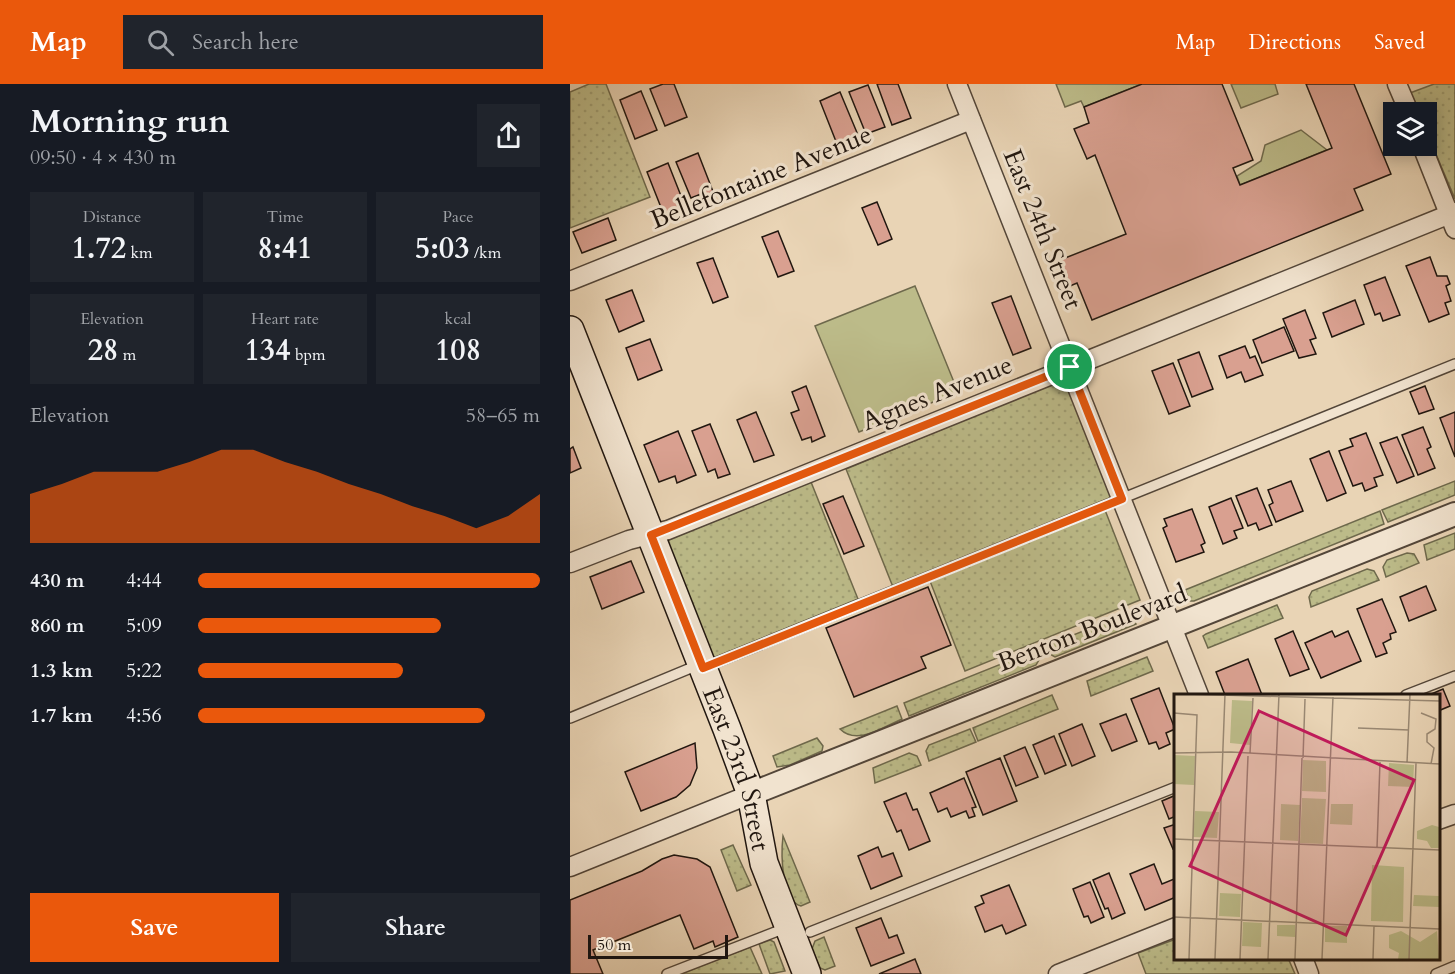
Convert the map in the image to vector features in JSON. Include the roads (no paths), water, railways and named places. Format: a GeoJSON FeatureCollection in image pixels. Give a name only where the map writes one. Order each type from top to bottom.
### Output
{"type":"FeatureCollection","features":[{"type":"Feature","properties":{"kind":"main road","name":"East 23rd Street"},"geometry":{"type":"LineString","coordinates":[[570,330],[751,795],[764,863],[799,929],[807,974]]}},
{"type":"Feature","properties":{"kind":"street","name":"East 24th Street"},"geometry":{"type":"LineString","coordinates":[[957,84],[1199,694]]}},
{"type":"Feature","properties":{"kind":"street"},"geometry":{"type":"LineString","coordinates":[[1397,84],[1405,102]]}},
{"type":"Feature","properties":{"kind":"street","name":"Bellefontaine Avenue"},"geometry":{"type":"LineString","coordinates":[[570,281],[971,120]]}},
{"type":"Feature","properties":{"kind":"street"},"geometry":{"type":"LineString","coordinates":[[1426,156],[1453,219]]}},
{"type":"Feature","properties":{"kind":"street","name":"Agnes Avenue"},"geometry":{"type":"LineString","coordinates":[[570,563],[629,540],[651,535],[1070,367],[1453,219]]}},
{"type":"Feature","properties":{"kind":"street","name":"Benton Boulevard"},"geometry":{"type":"LineString","coordinates":[[751,795],[1455,514]]}},
{"type":"Feature","properties":{"kind":"street"},"geometry":{"type":"LineString","coordinates":[[570,867],[751,795]]}},
{"type":"Feature","properties":{"kind":"street"},"geometry":{"type":"LineString","coordinates":[[1440,819],[1455,814]]}},
{"type":"Feature","properties":{"kind":"street"},"geometry":{"type":"LineString","coordinates":[[1058,974],[1174,928]]}},
{"type":"Feature","properties":{"kind":"street"},"geometry":{"type":"LineString","coordinates":[[1304,959],[1309,974]]}},
{"type":"Feature","properties":{"kind":"lane"},"geometry":{"type":"LineString","coordinates":[[570,718],[1455,364]]}},
{"type":"Feature","properties":{"kind":"lane"},"geometry":{"type":"LineString","coordinates":[[1409,694],[1455,676]]}},
{"type":"Feature","properties":{"kind":"lane"},"geometry":{"type":"LineString","coordinates":[[667,974],[799,929],[1174,788]]}},
{"type":"Feature","properties":{"kind":"lane"},"geometry":{"type":"LineString","coordinates":[[1436,974],[1455,966]]}}]}
